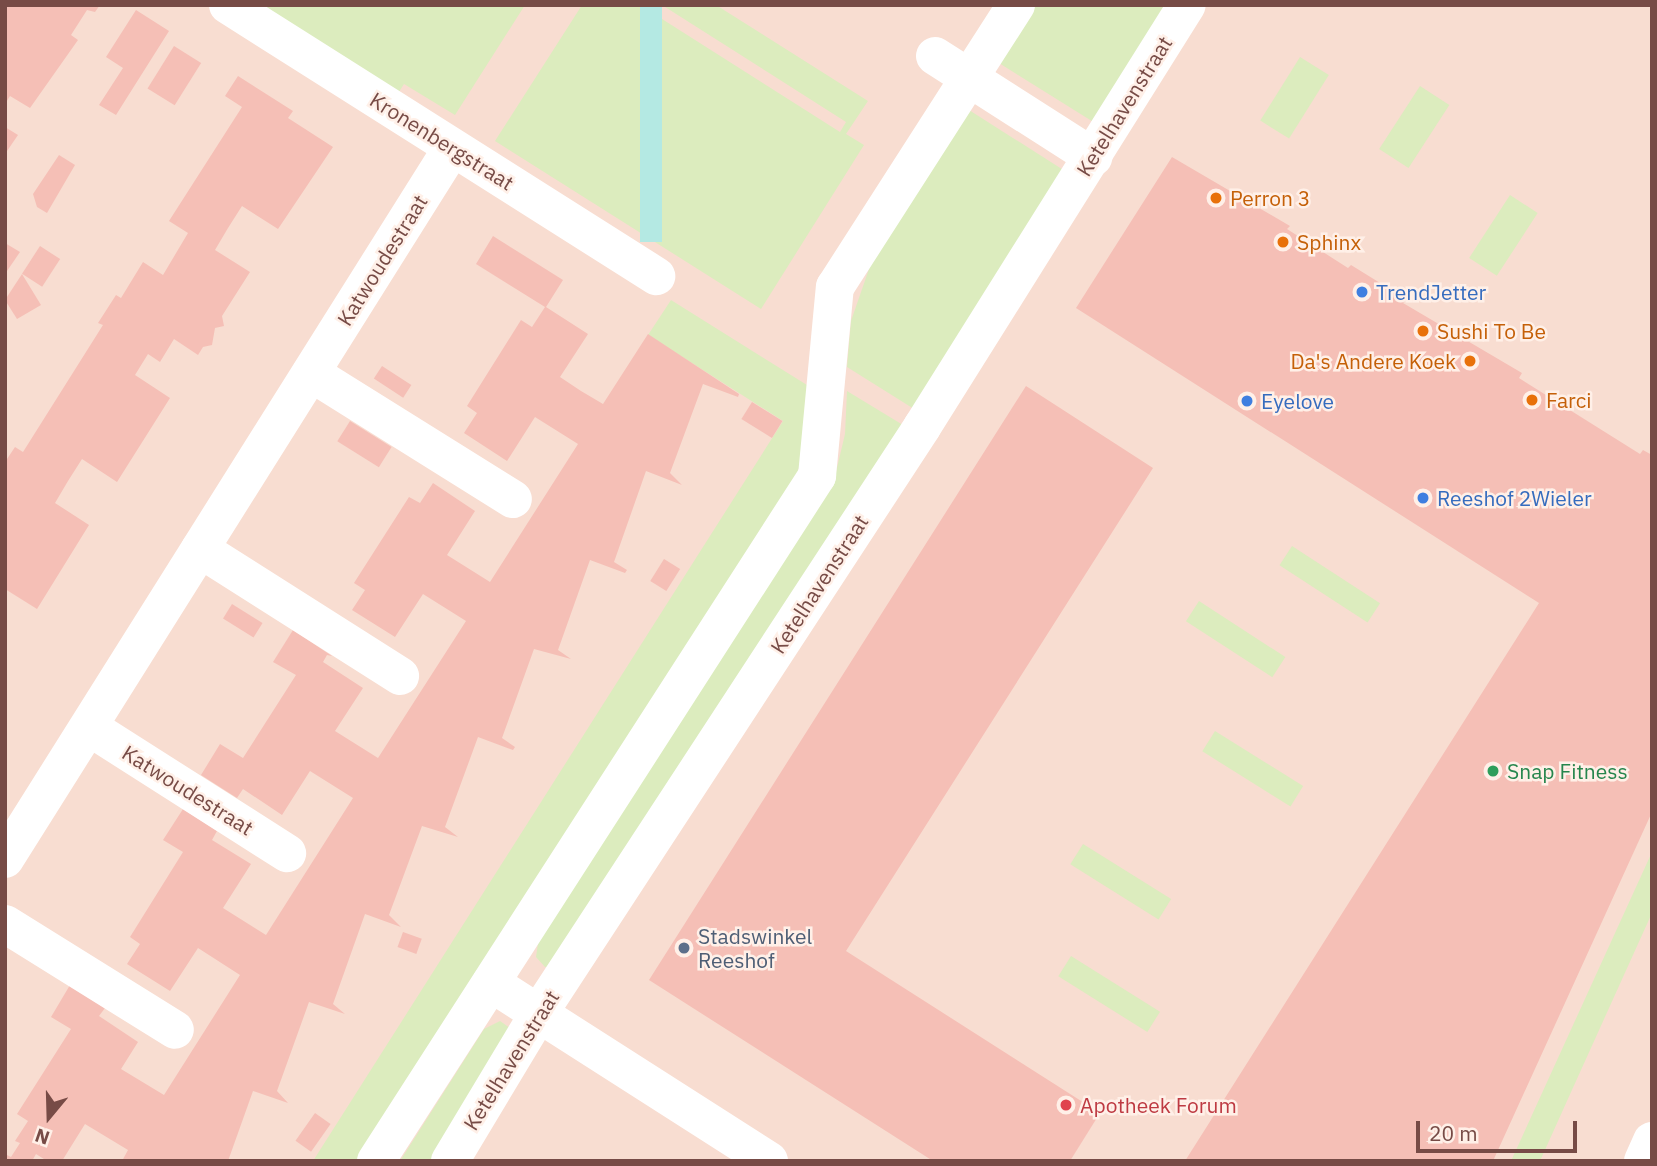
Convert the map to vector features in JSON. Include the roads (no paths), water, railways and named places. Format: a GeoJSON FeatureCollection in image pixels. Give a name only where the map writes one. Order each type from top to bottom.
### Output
{"type":"FeatureCollection","features":[{"type":"Feature","properties":{"kind":"street","name":"Kronenbergstraat"},"geometry":{"type":"LineString","coordinates":[[229,5],[656,276]]}},
{"type":"Feature","properties":{"kind":"street"},"geometry":{"type":"LineString","coordinates":[[376,1161],[817,476],[835,287],[1016,5]]}},
{"type":"Feature","properties":{"kind":"street","name":"Ketelhavenstraat"},"geometry":{"type":"LineString","coordinates":[[450,1161],[539,1013],[1093,157],[1186,5]]}},
{"type":"Feature","properties":{"kind":"street"},"geometry":{"type":"LineString","coordinates":[[935,56],[1093,157]]}},
{"type":"Feature","properties":{"kind":"street","name":"Katwoudestraat"},"geometry":{"type":"LineString","coordinates":[[5,859],[452,148]]}},
{"type":"Feature","properties":{"kind":"street"},"geometry":{"type":"LineString","coordinates":[[311,373],[513,499]]}},
{"type":"Feature","properties":{"kind":"street"},"geometry":{"type":"LineString","coordinates":[[200,549],[400,676]]}},
{"type":"Feature","properties":{"kind":"street","name":"Katwoudestraat"},"geometry":{"type":"LineString","coordinates":[[89,727],[287,853]]}},
{"type":"Feature","properties":{"kind":"street"},"geometry":{"type":"LineString","coordinates":[[5,924],[175,1030]]}},
{"type":"Feature","properties":{"kind":"street"},"geometry":{"type":"LineString","coordinates":[[491,983],[769,1161]]}},
{"type":"Feature","properties":{"kind":"street"},"geometry":{"type":"LineString","coordinates":[[1643,1161],[1652,1141]]}},
{"type":"Feature","properties":{"kind":"water"},"geometry":{"type":"Polygon","coordinates":[[[640,5],[662,5],[662,242],[640,242],[640,5]]]}},
{"type":"Feature","properties":{"kind":"place","name":"Perron 3"},"geometry":{"type":"Point","coordinates":[1216,198]}},
{"type":"Feature","properties":{"kind":"place","name":"Sphinx"},"geometry":{"type":"Point","coordinates":[1283,242]}},
{"type":"Feature","properties":{"kind":"place","name":"TrendJetter"},"geometry":{"type":"Point","coordinates":[1362,292]}},
{"type":"Feature","properties":{"kind":"place","name":"Sushi To Be"},"geometry":{"type":"Point","coordinates":[1423,331]}},
{"type":"Feature","properties":{"kind":"place","name":"Da's Andere Koek"},"geometry":{"type":"Point","coordinates":[1470,361]}},
{"type":"Feature","properties":{"kind":"place","name":"Farci"},"geometry":{"type":"Point","coordinates":[1532,400]}},
{"type":"Feature","properties":{"kind":"place","name":"Eyelove"},"geometry":{"type":"Point","coordinates":[1247,401]}},
{"type":"Feature","properties":{"kind":"place","name":"Reeshof 2Wieler"},"geometry":{"type":"Point","coordinates":[1423,498]}},
{"type":"Feature","properties":{"kind":"place","name":"Snap Fitness"},"geometry":{"type":"Point","coordinates":[1493,771]}},
{"type":"Feature","properties":{"kind":"place","name":"Stadswinkel Reeshof"},"geometry":{"type":"Point","coordinates":[684,948]}},
{"type":"Feature","properties":{"kind":"place","name":"Apotheek Forum"},"geometry":{"type":"Point","coordinates":[1066,1105]}}]}
